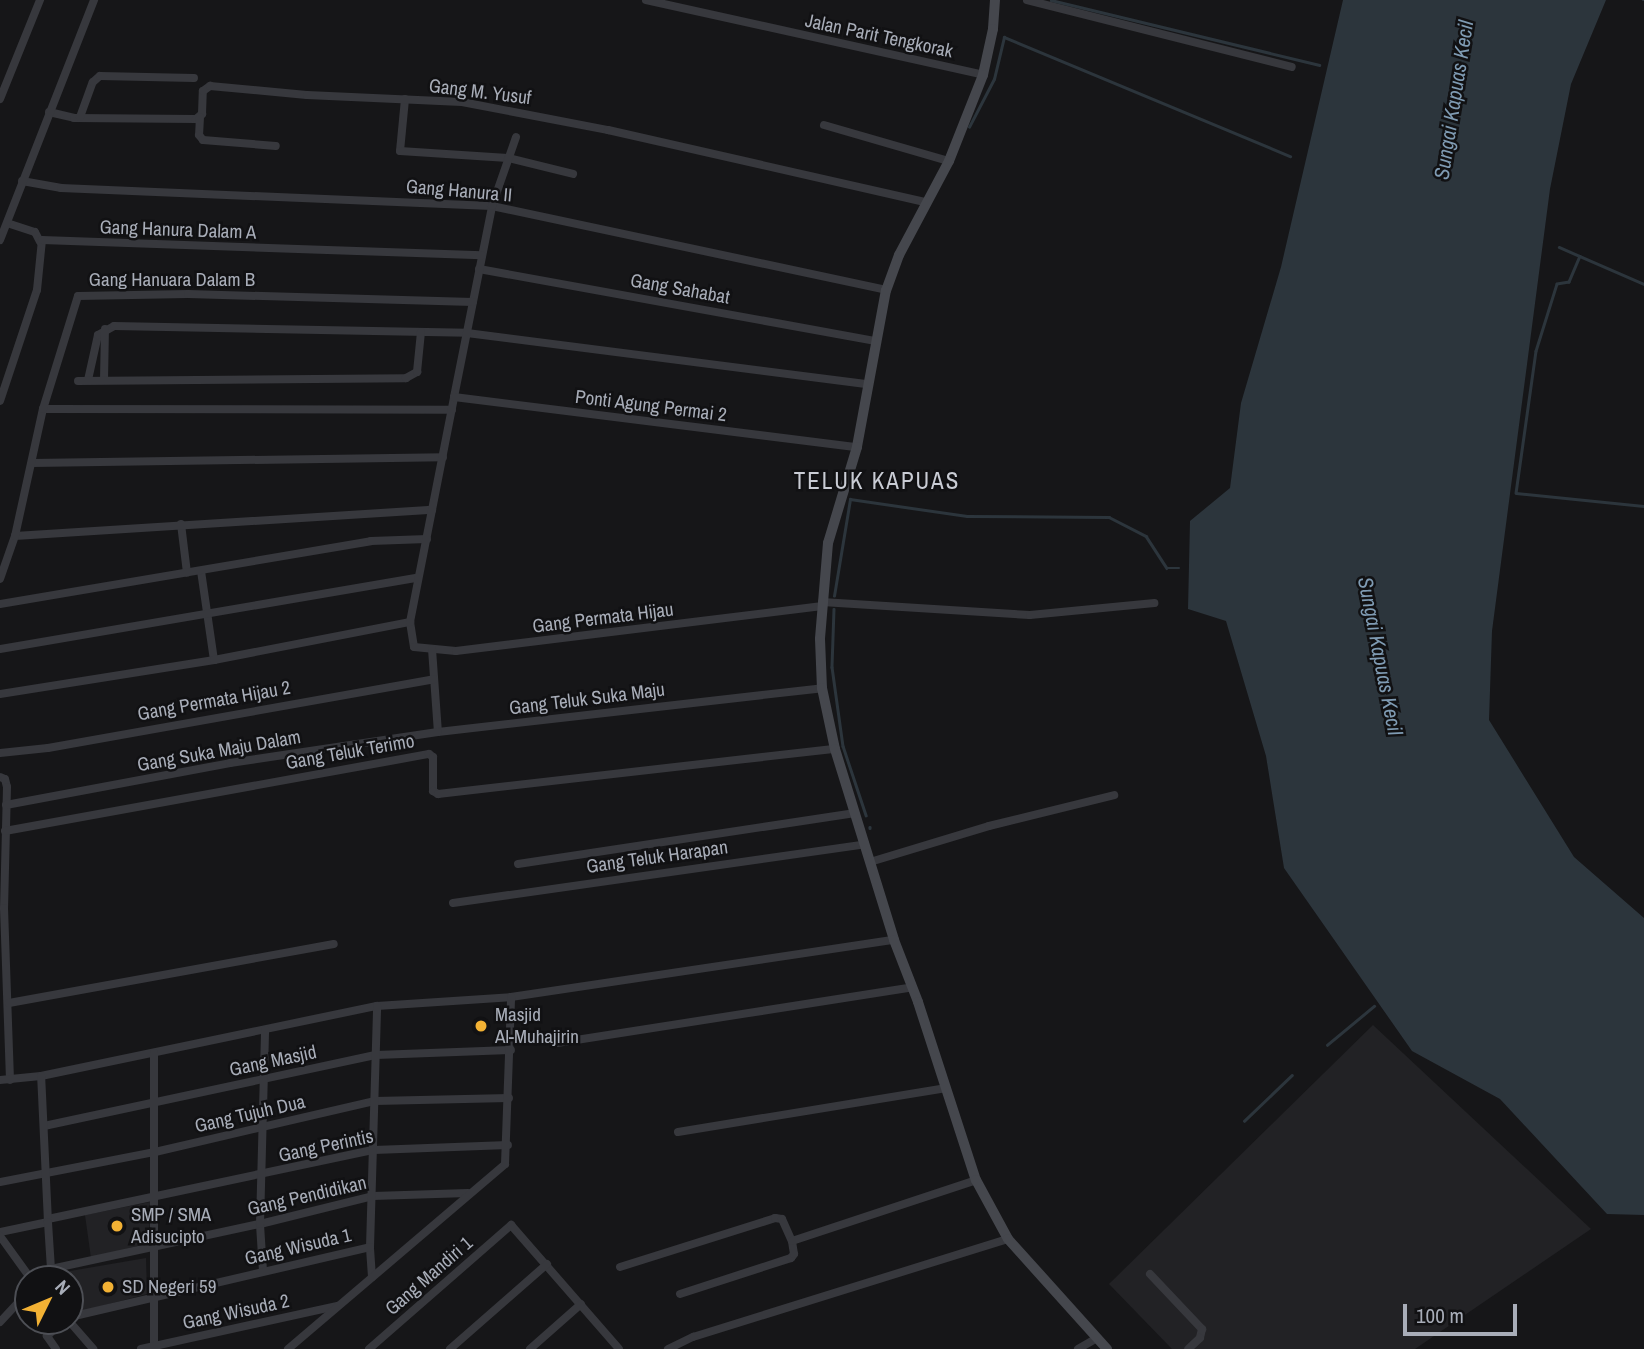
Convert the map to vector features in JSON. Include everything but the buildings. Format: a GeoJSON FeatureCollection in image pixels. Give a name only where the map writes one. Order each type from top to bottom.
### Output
{"type":"FeatureCollection","features":[{"type":"Feature","properties":{"kind":"main road"},"geometry":{"type":"LineString","coordinates":[[995,0],[993,29],[983,75],[948,160],[886,290],[866,384],[857,447],[828,543],[822,604],[822,688],[835,748],[894,940],[913,987],[976,1180],[1009,1239],[1107,1349]]}},
{"type":"Feature","properties":{"kind":"street"},"geometry":{"type":"LineString","coordinates":[[0,99],[40,0]]}},
{"type":"Feature","properties":{"kind":"street"},"geometry":{"type":"LineString","coordinates":[[0,240],[94,0]]}},
{"type":"Feature","properties":{"kind":"street","name":"Jalan Parit Tengkorak"},"geometry":{"type":"LineString","coordinates":[[646,0],[983,75]]}},
{"type":"Feature","properties":{"kind":"street"},"geometry":{"type":"LineString","coordinates":[[1027,0],[1292,67]]}},
{"type":"Feature","properties":{"kind":"street"},"geometry":{"type":"LineString","coordinates":[[80,117],[93,82],[100,76],[194,78]]}},
{"type":"Feature","properties":{"kind":"street","name":"Gang M. Yusuf"},"geometry":{"type":"LineString","coordinates":[[200,117],[203,91],[210,86],[462,102],[521,111],[926,202]]}},
{"type":"Feature","properties":{"kind":"street"},"geometry":{"type":"LineString","coordinates":[[405,99],[400,151],[508,158],[573,174]]}},
{"type":"Feature","properties":{"kind":"street"},"geometry":{"type":"LineString","coordinates":[[49,113],[80,117],[200,117],[199,135],[203,140],[276,146]]}},
{"type":"Feature","properties":{"kind":"street"},"geometry":{"type":"LineString","coordinates":[[824,125],[948,160]]}},
{"type":"Feature","properties":{"kind":"street"},"geometry":{"type":"LineString","coordinates":[[438,732],[432,649],[413,646],[410,622],[481,256],[492,206],[516,138]]}},
{"type":"Feature","properties":{"kind":"street","name":"Gang Hanura II"},"geometry":{"type":"LineString","coordinates":[[22,181],[61,188],[492,206],[886,290]]}},
{"type":"Feature","properties":{"kind":"street"},"geometry":{"type":"LineString","coordinates":[[0,401],[37,290],[40,242],[35,232],[7,223]]}},
{"type":"Feature","properties":{"kind":"street","name":"Gang Hanura Dalam A"},"geometry":{"type":"LineString","coordinates":[[40,242],[481,256]]}},
{"type":"Feature","properties":{"kind":"street","name":"Gang Sahabat"},"geometry":{"type":"LineString","coordinates":[[479,269],[874,341]]}},
{"type":"Feature","properties":{"kind":"street","name":"Gang Hanuara Dalam B"},"geometry":{"type":"LineString","coordinates":[[0,579],[15,536],[43,409],[79,295],[187,294],[473,302]]}},
{"type":"Feature","properties":{"kind":"street"},"geometry":{"type":"LineString","coordinates":[[89,380],[98,335],[114,326],[467,333],[560,342],[866,384]]}},
{"type":"Feature","properties":{"kind":"street"},"geometry":{"type":"LineString","coordinates":[[104,380],[105,329]]}},
{"type":"Feature","properties":{"kind":"street"},"geometry":{"type":"LineString","coordinates":[[78,381],[406,378],[417,372],[421,332]]}},
{"type":"Feature","properties":{"kind":"street","name":"Ponti Agung Permai 2"},"geometry":{"type":"LineString","coordinates":[[454,397],[857,447]]}},
{"type":"Feature","properties":{"kind":"street"},"geometry":{"type":"LineString","coordinates":[[43,409],[452,410]]}},
{"type":"Feature","properties":{"kind":"street"},"geometry":{"type":"LineString","coordinates":[[32,463],[443,457]]}},
{"type":"Feature","properties":{"kind":"street"},"geometry":{"type":"LineString","coordinates":[[15,536],[432,510]]}},
{"type":"Feature","properties":{"kind":"street"},"geometry":{"type":"LineString","coordinates":[[181,524],[187,573]]}},
{"type":"Feature","properties":{"kind":"street"},"geometry":{"type":"LineString","coordinates":[[0,604],[371,541],[427,539]]}},
{"type":"Feature","properties":{"kind":"street"},"geometry":{"type":"LineString","coordinates":[[201,570],[214,660]]}},
{"type":"Feature","properties":{"kind":"street"},"geometry":{"type":"LineString","coordinates":[[0,649],[417,578]]}},
{"type":"Feature","properties":{"kind":"street","name":"Gang Permata Hijau"},"geometry":{"type":"LineString","coordinates":[[432,649],[456,651],[522,644],[822,604],[1030,615],[1154,603]]}},
{"type":"Feature","properties":{"kind":"street"},"geometry":{"type":"LineString","coordinates":[[0,694],[214,660],[410,622]]}},
{"type":"Feature","properties":{"kind":"street","name":"Gang Permata Hijau 2"},"geometry":{"type":"LineString","coordinates":[[0,753],[48,748],[433,679]]}},
{"type":"Feature","properties":{"kind":"street","name":"Gang Teluk Suka Maju"},"geometry":{"type":"LineString","coordinates":[[438,732],[822,688]]}},
{"type":"Feature","properties":{"kind":"street","name":"Gang Suka Maju Dalam"},"geometry":{"type":"LineString","coordinates":[[6,805],[230,763],[438,732]]}},
{"type":"Feature","properties":{"kind":"street","name":"Gang Teluk Terimo"},"geometry":{"type":"LineString","coordinates":[[5,831],[429,754],[433,757],[433,790],[438,794],[835,748]]}},
{"type":"Feature","properties":{"kind":"street"},"geometry":{"type":"LineString","coordinates":[[0,777],[7,781],[3,819],[5,831],[2,908],[3,954],[9,1003],[10,1080]]}},
{"type":"Feature","properties":{"kind":"street"},"geometry":{"type":"LineString","coordinates":[[870,862],[989,826],[1114,795]]}},
{"type":"Feature","properties":{"kind":"street"},"geometry":{"type":"LineString","coordinates":[[517,864],[855,813]]}},
{"type":"Feature","properties":{"kind":"street","name":"Gang Teluk Harapan"},"geometry":{"type":"LineString","coordinates":[[453,903],[865,845]]}},
{"type":"Feature","properties":{"kind":"street"},"geometry":{"type":"LineString","coordinates":[[0,1080],[41,1076],[377,1006],[511,997],[894,940]]}},
{"type":"Feature","properties":{"kind":"street"},"geometry":{"type":"LineString","coordinates":[[9,1003],[334,944]]}},
{"type":"Feature","properties":{"kind":"street"},"geometry":{"type":"LineString","coordinates":[[557,1043],[913,987]]}},
{"type":"Feature","properties":{"kind":"street"},"geometry":{"type":"LineString","coordinates":[[288,1349],[505,1164],[508,1144],[511,997]]}},
{"type":"Feature","properties":{"kind":"street"},"geometry":{"type":"LineString","coordinates":[[372,1278],[370,1247],[377,1006]]}},
{"type":"Feature","properties":{"kind":"street"},"geometry":{"type":"LineString","coordinates":[[263,1271],[260,1224],[264,1175],[265,1030]]}},
{"type":"Feature","properties":{"kind":"street","name":"Gang Masjid"},"geometry":{"type":"LineString","coordinates":[[44,1126],[376,1055],[511,1050]]}},
{"type":"Feature","properties":{"kind":"street"},"geometry":{"type":"LineString","coordinates":[[154,1053],[154,1346]]}},
{"type":"Feature","properties":{"kind":"street"},"geometry":{"type":"LineString","coordinates":[[41,1076],[51,1265]]}},
{"type":"Feature","properties":{"kind":"street"},"geometry":{"type":"LineString","coordinates":[[678,1132],[946,1088]]}},
{"type":"Feature","properties":{"kind":"street","name":"Gang Tujuh Dua"},"geometry":{"type":"LineString","coordinates":[[0,1182],[155,1152],[375,1101],[509,1098]]}},
{"type":"Feature","properties":{"kind":"street","name":"Gang Perintis"},"geometry":{"type":"LineString","coordinates":[[0,1234],[48,1221],[374,1150],[508,1144]]}},
{"type":"Feature","properties":{"kind":"street"},"geometry":{"type":"LineString","coordinates":[[792,1241],[976,1180]]}},
{"type":"Feature","properties":{"kind":"street","name":"Gang Pendidikan"},"geometry":{"type":"LineString","coordinates":[[70,1265],[260,1224],[373,1196],[468,1194]]}},
{"type":"Feature","properties":{"kind":"street"},"geometry":{"type":"LineString","coordinates":[[620,1267],[775,1218],[782,1219],[792,1241],[794,1254],[791,1258],[680,1294]]}},
{"type":"Feature","properties":{"kind":"street","name":"Gang Mandiri 1"},"geometry":{"type":"LineString","coordinates":[[369,1349],[509,1226],[514,1227],[547,1264]]}},
{"type":"Feature","properties":{"kind":"street"},"geometry":{"type":"LineString","coordinates":[[0,1234],[2,1247],[18,1265]]}},
{"type":"Feature","properties":{"kind":"street"},"geometry":{"type":"LineString","coordinates":[[668,1349],[693,1337],[1009,1239]]}},
{"type":"Feature","properties":{"kind":"street","name":"Gang Wisuda 1"},"geometry":{"type":"LineString","coordinates":[[84,1315],[370,1247]]}},
{"type":"Feature","properties":{"kind":"street"},"geometry":{"type":"LineString","coordinates":[[450,1349],[547,1264],[617,1348]]}},
{"type":"Feature","properties":{"kind":"street"},"geometry":{"type":"LineString","coordinates":[[1150,1274],[1202,1329],[1200,1338],[1188,1349]]}},
{"type":"Feature","properties":{"kind":"street"},"geometry":{"type":"LineString","coordinates":[[530,1349],[581,1304]]}},
{"type":"Feature","properties":{"kind":"street","name":"Gang Wisuda 2"},"geometry":{"type":"LineString","coordinates":[[141,1349],[338,1305]]}},
{"type":"Feature","properties":{"kind":"street"},"geometry":{"type":"LineString","coordinates":[[0,1322],[14,1307]]}},
{"type":"Feature","properties":{"kind":"street"},"geometry":{"type":"LineString","coordinates":[[82,1335],[93,1349]]}},
{"type":"Feature","properties":{"kind":"street"},"geometry":{"type":"LineString","coordinates":[[1078,1349],[1097,1338]]}},
{"type":"Feature","properties":{"kind":"shaded area"},"geometry":{"type":"Polygon","coordinates":[[[1373,1025],[1591,1229],[1415,1349],[1172,1349],[1109,1284],[1373,1025]]]}},
{"type":"Feature","properties":{"kind":"shaded area","name":"SMP / SMA Adisucipto"},"geometry":{"type":"Polygon","coordinates":[[[150,1202],[149,1243],[91,1258],[85,1215],[150,1202]]]}},
{"type":"Feature","properties":{"kind":"shaded area","name":"SD Negeri 59"},"geometry":{"type":"Polygon","coordinates":[[[146,1258],[147,1294],[84,1311],[84,1269],[146,1258]]]}},
{"type":"Feature","properties":{"kind":"water","name":"Sungai Kapuas Kecil"},"geometry":{"type":"Polygon","coordinates":[[[1343,0],[1606,0],[1571,84],[1550,189],[1492,631],[1489,720],[1574,857],[1644,918],[1644,1215],[1607,1214],[1500,1099],[1412,1051],[1284,868],[1266,756],[1226,621],[1188,609],[1190,521],[1230,488],[1241,403],[1281,267],[1343,0]]]}},
{"type":"Feature","properties":{"kind":"waterway"},"geometry":{"type":"LineString","coordinates":[[1051,0],[1319,65]]}},
{"type":"Feature","properties":{"kind":"waterway"},"geometry":{"type":"LineString","coordinates":[[969,127],[994,79],[1004,37],[1290,156]]}},
{"type":"Feature","properties":{"kind":"waterway"},"geometry":{"type":"LineString","coordinates":[[1559,247],[1644,284]]}},
{"type":"Feature","properties":{"kind":"waterway"},"geometry":{"type":"LineString","coordinates":[[1580,256],[1569,282],[1557,284],[1536,351],[1516,493],[1644,506]]}},
{"type":"Feature","properties":{"kind":"waterway"},"geometry":{"type":"LineString","coordinates":[[834,596],[850,499],[967,516],[1109,517],[1146,536],[1167,568],[1179,568]]}},
{"type":"Feature","properties":{"kind":"waterway"},"geometry":{"type":"LineString","coordinates":[[834,609],[832,667],[843,746],[866,815]]}},
{"type":"Feature","properties":{"kind":"waterway"},"geometry":{"type":"LineString","coordinates":[[1327,1045],[1374,1006]]}},
{"type":"Feature","properties":{"kind":"waterway"},"geometry":{"type":"LineString","coordinates":[[1244,1121],[1292,1075]]}},
{"type":"Feature","properties":{"kind":"place","name":"Masjid Al-Muhajirin"},"geometry":{"type":"Point","coordinates":[481,1026]}},
{"type":"Feature","properties":{"kind":"place","name":"SMP / SMA Adisucipto"},"geometry":{"type":"Point","coordinates":[117,1226]}},
{"type":"Feature","properties":{"kind":"place","name":"SD Negeri 59"},"geometry":{"type":"Point","coordinates":[108,1287]}},
{"type":"Feature","properties":{"kind":"district","name":"TELUK KAPUAS"},"geometry":{"type":"Point","coordinates":[877,481]}}]}
